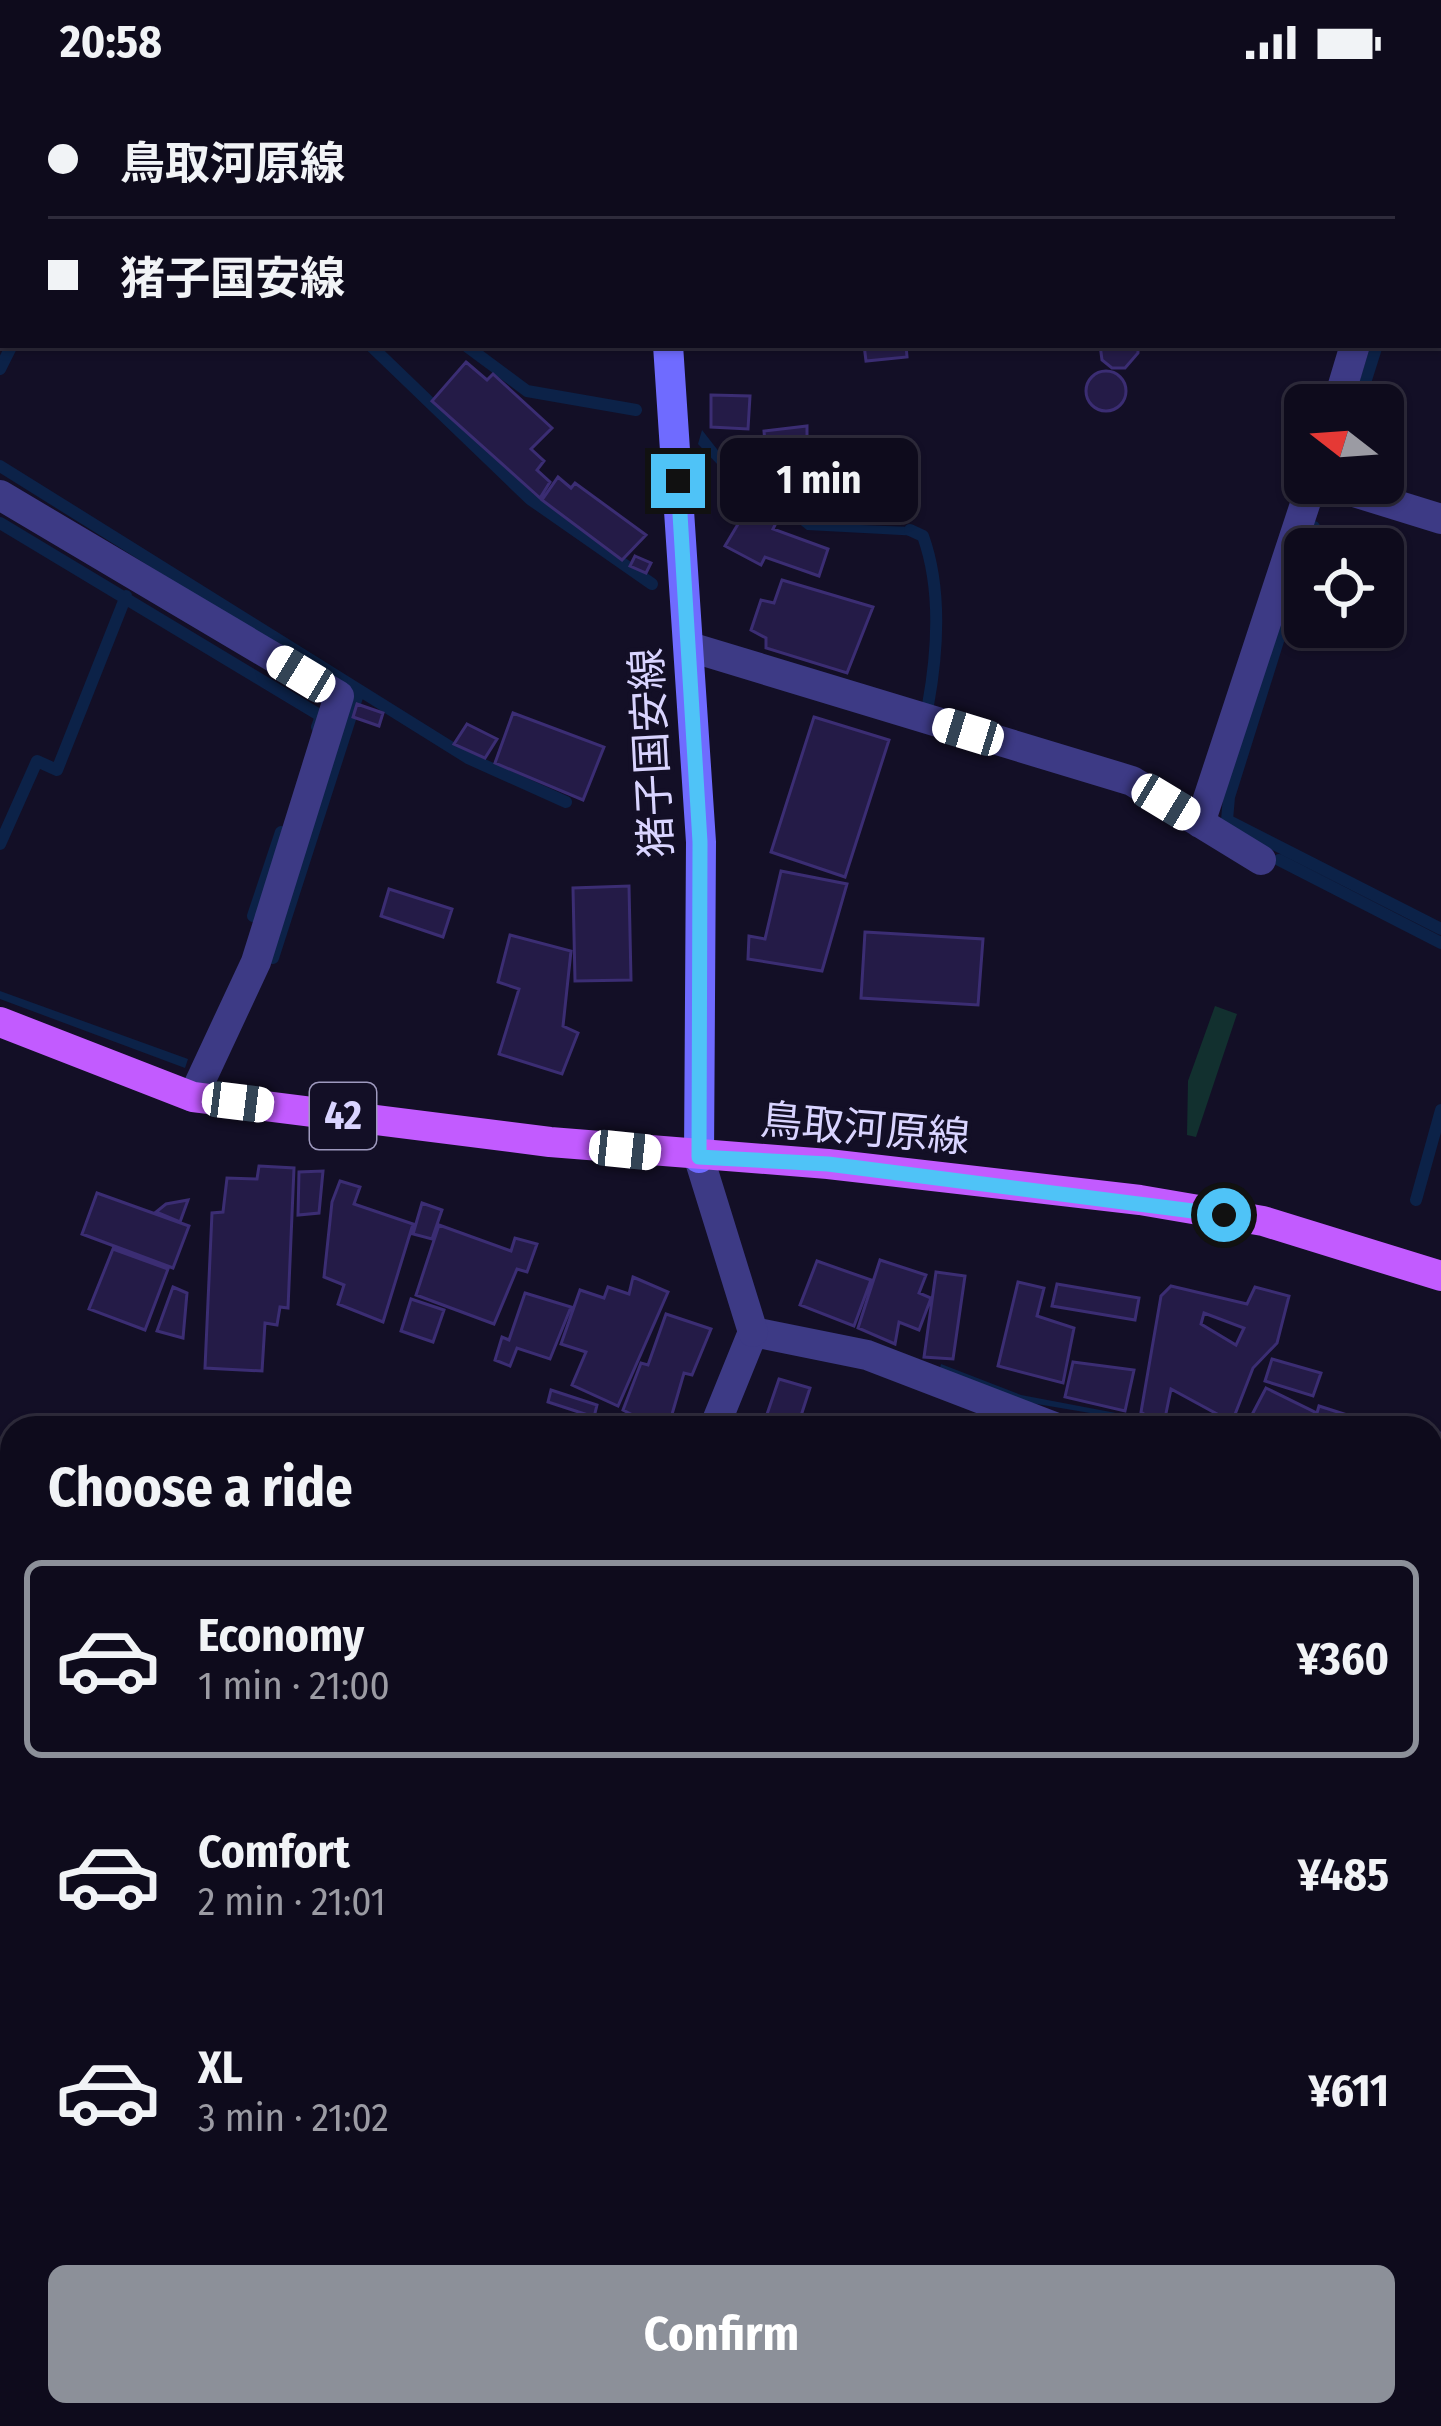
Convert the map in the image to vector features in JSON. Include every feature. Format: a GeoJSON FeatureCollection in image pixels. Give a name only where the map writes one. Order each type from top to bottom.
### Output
{"type":"FeatureCollection","features":[{"type":"Feature","properties":{"kind":"main road","name":"猪子国安線"},"geometry":{"type":"LineString","coordinates":[[668,348],[700,842],[699,1157]]}},
{"type":"Feature","properties":{"kind":"main road","name":"鳥取河原線"},"geometry":{"type":"LineString","coordinates":[[0,1022],[193,1096],[699,1157],[828,1164],[1140,1200],[1263,1221],[1441,1276]]}},
{"type":"Feature","properties":{"kind":"street"},"geometry":{"type":"LineString","coordinates":[[1343,384],[1354,348]]}},
{"type":"Feature","properties":{"kind":"street"},"geometry":{"type":"LineString","coordinates":[[0,495],[339,696],[256,962],[193,1096]]}},
{"type":"Feature","properties":{"kind":"street"},"geometry":{"type":"LineString","coordinates":[[1200,823],[1305,504]]}},
{"type":"Feature","properties":{"kind":"street"},"geometry":{"type":"LineString","coordinates":[[1393,504],[1441,519]]}},
{"type":"Feature","properties":{"kind":"street"},"geometry":{"type":"LineString","coordinates":[[690,647],[1132,781],[1261,860]]}},
{"type":"Feature","properties":{"kind":"street"},"geometry":{"type":"LineString","coordinates":[[699,1157],[753,1332],[719,1416]]}},
{"type":"Feature","properties":{"kind":"street"},"geometry":{"type":"LineString","coordinates":[[753,1332],[868,1354],[1027,1416]]}},
{"type":"Feature","properties":{"kind":"green space"},"geometry":{"type":"Polygon","coordinates":[[[1215,1006],[1237,1014],[1196,1137],[1187,1135],[1188,1081],[1215,1006]]]}},
{"type":"Feature","properties":{"kind":"water"},"geometry":{"type":"Polygon","coordinates":[[[702,430],[745,485],[791,507],[809,523],[912,527],[922,531],[920,536],[807,530],[772,502],[740,488],[698,444],[702,430]]]}},
{"type":"Feature","properties":{"kind":"water"},"geometry":{"type":"Polygon","coordinates":[[[0,991],[188,1059],[185,1068],[0,999],[0,991]]]}},
{"type":"Feature","properties":{"kind":"water"},"geometry":{"type":"Polygon","coordinates":[[[941,1364],[1021,1395],[1122,1416],[1019,1401],[939,1371],[941,1364]]]}},
{"type":"Feature","properties":{"kind":"building"},"geometry":{"type":"Polygon","coordinates":[[[864,348],[906,348],[907,357],[866,361],[864,348]]]}},
{"type":"Feature","properties":{"kind":"building"},"geometry":{"type":"Polygon","coordinates":[[[1100,348],[1138,348],[1125,368],[1112,368],[1102,360],[1100,348]]]}},
{"type":"Feature","properties":{"kind":"building"},"geometry":{"type":"Polygon","coordinates":[[[466,362],[487,380],[493,374],[552,428],[531,449],[544,461],[537,470],[550,482],[540,498],[432,401],[466,362]]]}},
{"type":"Feature","properties":{"kind":"building"},"geometry":{"type":"Polygon","coordinates":[[[1106,371],[1120,377],[1126,391],[1120,405],[1106,411],[1092,405],[1086,391],[1092,377],[1106,371]]]}},
{"type":"Feature","properties":{"kind":"building"},"geometry":{"type":"Polygon","coordinates":[[[711,395],[750,396],[748,429],[711,427],[711,395]]]}},
{"type":"Feature","properties":{"kind":"building"},"geometry":{"type":"Polygon","coordinates":[[[807,426],[807,454],[901,451],[903,510],[811,515],[808,487],[769,491],[764,431],[807,426]]]}},
{"type":"Feature","properties":{"kind":"building"},"geometry":{"type":"Polygon","coordinates":[[[558,477],[571,488],[575,483],[646,535],[622,560],[542,500],[558,477]]]}},
{"type":"Feature","properties":{"kind":"building"},"geometry":{"type":"Polygon","coordinates":[[[750,504],[778,519],[773,529],[828,549],[819,576],[765,557],[761,565],[725,546],[750,504]]]}},
{"type":"Feature","properties":{"kind":"building"},"geometry":{"type":"Polygon","coordinates":[[[635,556],[651,563],[646,573],[630,566],[635,556]]]}},
{"type":"Feature","properties":{"kind":"building"},"geometry":{"type":"Polygon","coordinates":[[[782,580],[873,607],[847,673],[766,648],[766,638],[751,630],[761,600],[774,603],[782,580]]]}},
{"type":"Feature","properties":{"kind":"building"},"geometry":{"type":"Polygon","coordinates":[[[357,704],[383,713],[379,726],[353,717],[357,704]]]}},
{"type":"Feature","properties":{"kind":"building"},"geometry":{"type":"Polygon","coordinates":[[[513,713],[604,747],[583,800],[495,763],[513,713]]]}},
{"type":"Feature","properties":{"kind":"building"},"geometry":{"type":"Polygon","coordinates":[[[814,717],[889,740],[845,877],[771,852],[814,717]]]}},
{"type":"Feature","properties":{"kind":"building"},"geometry":{"type":"Polygon","coordinates":[[[467,724],[497,739],[485,758],[454,744],[467,724]]]}},
{"type":"Feature","properties":{"kind":"building"},"geometry":{"type":"Polygon","coordinates":[[[781,871],[847,884],[822,971],[748,959],[749,936],[765,939],[781,871]]]}},
{"type":"Feature","properties":{"kind":"building"},"geometry":{"type":"Polygon","coordinates":[[[629,886],[631,980],[575,981],[573,888],[629,886]]]}},
{"type":"Feature","properties":{"kind":"building"},"geometry":{"type":"Polygon","coordinates":[[[389,889],[452,909],[443,937],[381,916],[389,889]]]}},
{"type":"Feature","properties":{"kind":"building"},"geometry":{"type":"Polygon","coordinates":[[[865,932],[983,939],[978,1005],[861,998],[865,932]]]}},
{"type":"Feature","properties":{"kind":"building"},"geometry":{"type":"Polygon","coordinates":[[[510,935],[571,951],[563,1026],[578,1033],[562,1074],[499,1054],[519,989],[498,982],[510,935]]]}},
{"type":"Feature","properties":{"kind":"building"},"geometry":{"type":"Polygon","coordinates":[[[259,1166],[294,1168],[288,1308],[280,1307],[277,1325],[265,1323],[262,1371],[205,1368],[212,1213],[223,1212],[227,1178],[257,1179],[259,1166]]]}},
{"type":"Feature","properties":{"kind":"building"},"geometry":{"type":"Polygon","coordinates":[[[323,1171],[319,1213],[298,1215],[299,1172],[323,1171]]]}},
{"type":"Feature","properties":{"kind":"building"},"geometry":{"type":"Polygon","coordinates":[[[340,1181],[360,1187],[354,1204],[413,1224],[383,1322],[338,1304],[344,1285],[324,1277],[332,1202],[340,1181]]]}},
{"type":"Feature","properties":{"kind":"building"},"geometry":{"type":"Polygon","coordinates":[[[97,1193],[189,1226],[173,1268],[82,1234],[97,1193]]]}},
{"type":"Feature","properties":{"kind":"building"},"geometry":{"type":"Polygon","coordinates":[[[188,1200],[180,1222],[156,1212],[166,1204],[188,1200]]]}},
{"type":"Feature","properties":{"kind":"building"},"geometry":{"type":"Polygon","coordinates":[[[422,1203],[442,1210],[432,1239],[413,1234],[422,1203]]]}},
{"type":"Feature","properties":{"kind":"building"},"geometry":{"type":"Polygon","coordinates":[[[439,1225],[511,1251],[515,1238],[537,1244],[527,1272],[517,1269],[494,1324],[416,1295],[439,1225]]]}},
{"type":"Feature","properties":{"kind":"building"},"geometry":{"type":"Polygon","coordinates":[[[113,1249],[168,1269],[145,1330],[89,1309],[113,1249]]]}},
{"type":"Feature","properties":{"kind":"building"},"geometry":{"type":"Polygon","coordinates":[[[880,1260],[926,1275],[919,1293],[931,1298],[919,1330],[899,1322],[895,1344],[858,1328],[880,1260]]]}},
{"type":"Feature","properties":{"kind":"building"},"geometry":{"type":"Polygon","coordinates":[[[817,1261],[871,1280],[854,1326],[800,1305],[817,1261]]]}},
{"type":"Feature","properties":{"kind":"building"},"geometry":{"type":"Polygon","coordinates":[[[936,1272],[965,1276],[953,1359],[924,1357],[936,1272]]]}},
{"type":"Feature","properties":{"kind":"building"},"geometry":{"type":"Polygon","coordinates":[[[633,1277],[668,1292],[618,1406],[572,1385],[586,1352],[561,1344],[580,1290],[604,1298],[608,1287],[629,1294],[633,1277]]]}},
{"type":"Feature","properties":{"kind":"building"},"geometry":{"type":"Polygon","coordinates":[[[1018,1282],[1044,1288],[1037,1316],[1074,1328],[1063,1383],[998,1366],[1018,1282]]]}},
{"type":"Feature","properties":{"kind":"building"},"geometry":{"type":"Polygon","coordinates":[[[1057,1284],[1139,1298],[1135,1320],[1052,1306],[1057,1284]]]}},
{"type":"Feature","properties":{"kind":"building"},"geometry":{"type":"Polygon","coordinates":[[[1171,1286],[1247,1304],[1255,1287],[1289,1296],[1277,1343],[1253,1368],[1234,1416],[1221,1416],[1171,1389],[1165,1416],[1141,1412],[1161,1296],[1171,1286]],[[1204,1313],[1201,1324],[1236,1345],[1244,1328],[1204,1313]]]}},
{"type":"Feature","properties":{"kind":"building"},"geometry":{"type":"Polygon","coordinates":[[[173,1287],[187,1293],[183,1338],[157,1331],[173,1287]]]}},
{"type":"Feature","properties":{"kind":"building"},"geometry":{"type":"Polygon","coordinates":[[[525,1293],[571,1307],[550,1359],[517,1348],[510,1366],[495,1360],[502,1337],[509,1340],[525,1293]]]}},
{"type":"Feature","properties":{"kind":"building"},"geometry":{"type":"Polygon","coordinates":[[[411,1299],[444,1310],[433,1342],[401,1331],[411,1299]]]}},
{"type":"Feature","properties":{"kind":"building"},"geometry":{"type":"Polygon","coordinates":[[[666,1314],[711,1329],[692,1375],[684,1373],[671,1416],[635,1416],[623,1410],[641,1363],[648,1365],[666,1314]]]}},
{"type":"Feature","properties":{"kind":"building"},"geometry":{"type":"Polygon","coordinates":[[[1272,1359],[1321,1373],[1313,1396],[1265,1381],[1272,1359]]]}},
{"type":"Feature","properties":{"kind":"building"},"geometry":{"type":"Polygon","coordinates":[[[1073,1362],[1134,1370],[1125,1411],[1065,1397],[1073,1362]]]}},
{"type":"Feature","properties":{"kind":"building"},"geometry":{"type":"Polygon","coordinates":[[[779,1379],[810,1388],[801,1416],[766,1416],[779,1379]]]}},
{"type":"Feature","properties":{"kind":"building"},"geometry":{"type":"Polygon","coordinates":[[[1266,1388],[1317,1413],[1319,1406],[1344,1414],[1343,1416],[1251,1416],[1266,1388]]]}},
{"type":"Feature","properties":{"kind":"building"},"geometry":{"type":"Polygon","coordinates":[[[551,1390],[597,1405],[591,1416],[548,1402],[551,1390]]]}},
{"type":"Feature","properties":{"kind":"waterway"},"geometry":{"type":"LineString","coordinates":[[0,369],[10,348]]}},
{"type":"Feature","properties":{"kind":"waterway"},"geometry":{"type":"LineString","coordinates":[[373,348],[530,499],[652,584]]}},
{"type":"Feature","properties":{"kind":"waterway"},"geometry":{"type":"LineString","coordinates":[[469,348],[527,391],[636,410]]}},
{"type":"Feature","properties":{"kind":"waterway"},"geometry":{"type":"LineString","coordinates":[[1365,384],[1376,348]]}},
{"type":"Feature","properties":{"kind":"waterway"},"geometry":{"type":"LineString","coordinates":[[0,466],[468,758],[566,802]]}},
{"type":"Feature","properties":{"kind":"waterway"},"geometry":{"type":"LineString","coordinates":[[0,523],[321,716],[317,727]]}},
{"type":"Feature","properties":{"kind":"waterway"},"geometry":{"type":"LineString","coordinates":[[910,530],[923,536],[936,598],[928,705]]}},
{"type":"Feature","properties":{"kind":"waterway"},"geometry":{"type":"LineString","coordinates":[[0,844],[37,761],[57,770],[126,596]]}},
{"type":"Feature","properties":{"kind":"waterway"},"geometry":{"type":"LineString","coordinates":[[1284,622],[1229,797],[1227,820],[1441,929]]}},
{"type":"Feature","properties":{"kind":"waterway"},"geometry":{"type":"LineString","coordinates":[[273,958],[359,691]]}},
{"type":"Feature","properties":{"kind":"waterway"},"geometry":{"type":"LineString","coordinates":[[253,916],[281,832]]}},
{"type":"Feature","properties":{"kind":"waterway"},"geometry":{"type":"LineString","coordinates":[[1279,860],[1441,943]]}},
{"type":"Feature","properties":{"kind":"waterway"},"geometry":{"type":"LineString","coordinates":[[1416,1200],[1441,1110]]}},
{"type":"Feature","properties":{"kind":"route"},"geometry":{"type":"LineString","coordinates":[[678,481],[700,842],[699,1157],[828,1164],[1140,1200],[1224,1215]]}}]}
